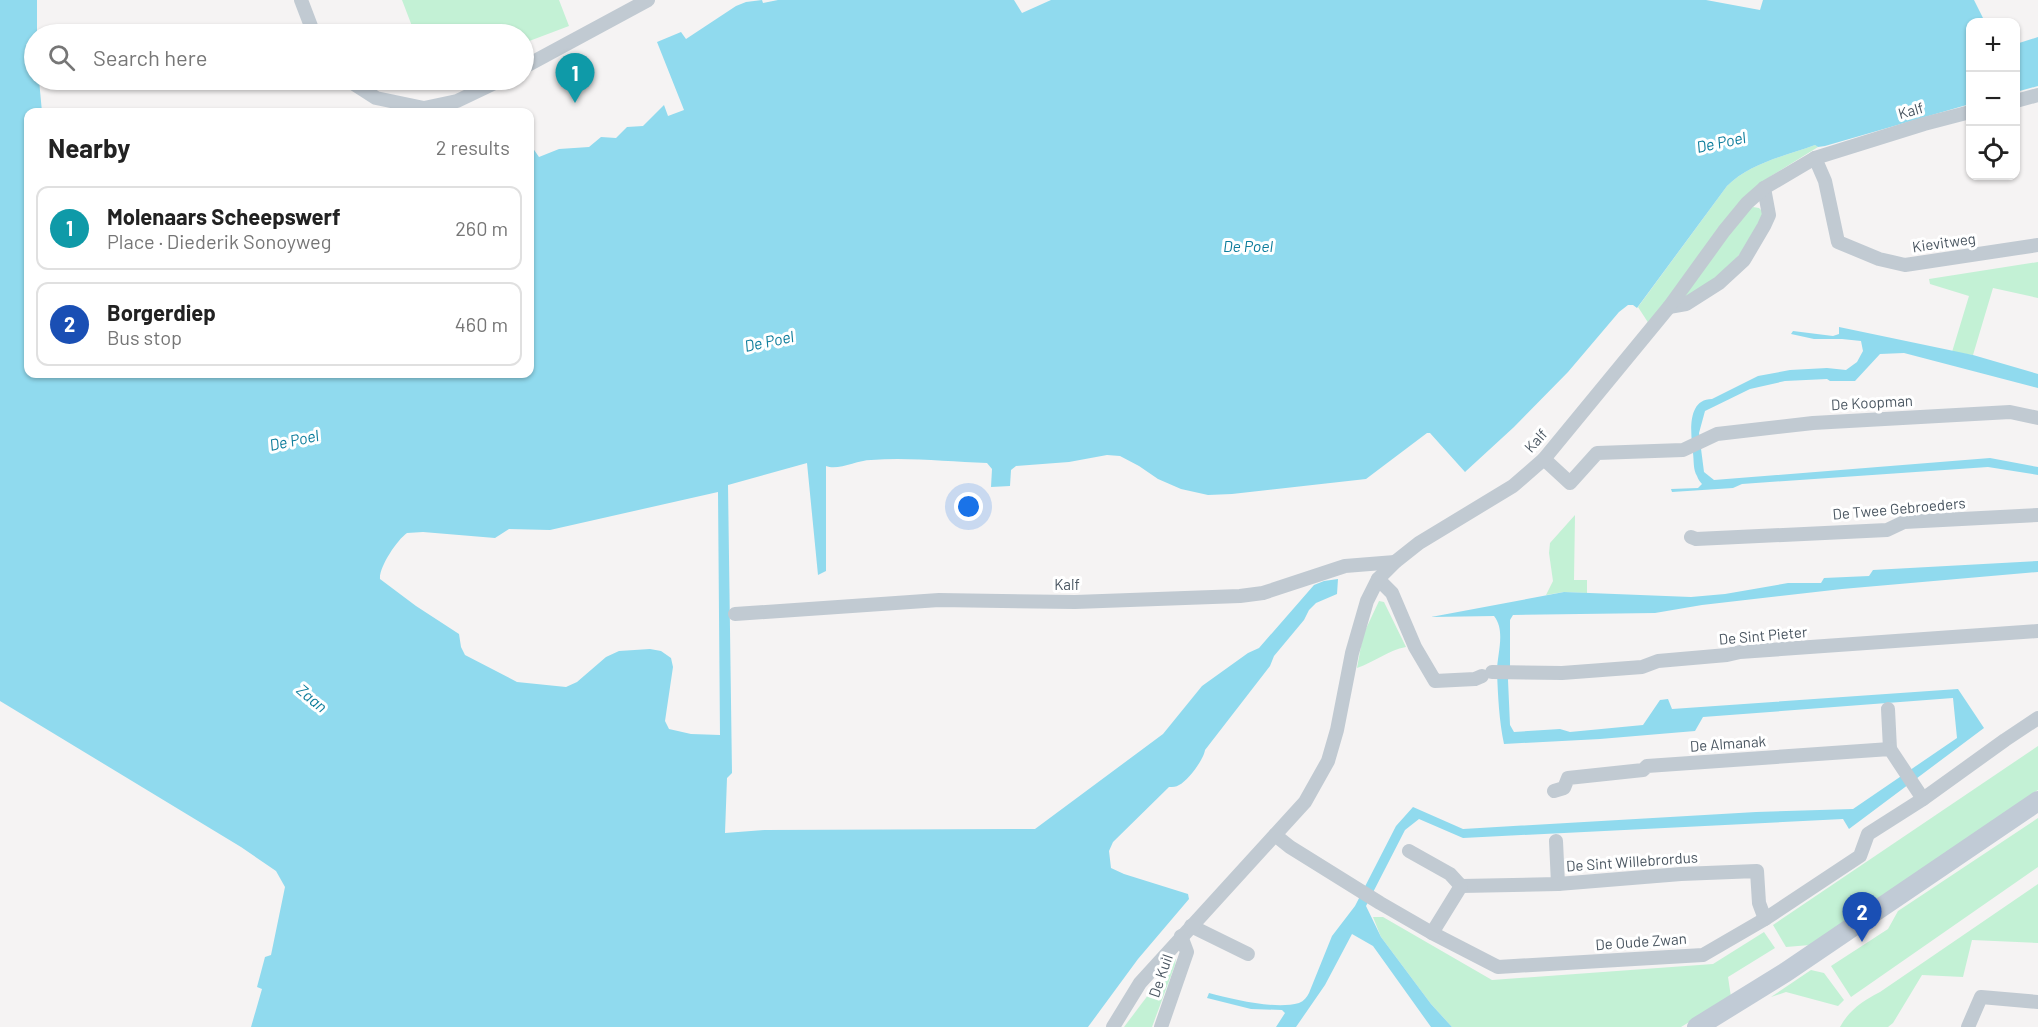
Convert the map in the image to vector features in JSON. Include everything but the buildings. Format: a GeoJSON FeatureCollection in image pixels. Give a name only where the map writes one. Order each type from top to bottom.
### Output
{"type":"FeatureCollection","features":[{"type":"Feature","properties":{"kind":"main road"},"geometry":{"type":"LineString","coordinates":[[1697,1027],[1786,972],[2038,801]]}},
{"type":"Feature","properties":{"kind":"street"},"geometry":{"type":"LineString","coordinates":[[301,0],[311,24]]}},
{"type":"Feature","properties":{"kind":"street"},"geometry":{"type":"LineString","coordinates":[[534,62],[648,0]]}},
{"type":"Feature","properties":{"kind":"street"},"geometry":{"type":"LineString","coordinates":[[363,90],[376,99],[424,108],[457,101],[480,90]]}},
{"type":"Feature","properties":{"kind":"street"},"geometry":{"type":"LineString","coordinates":[[2020,100],[2038,95]]}},
{"type":"Feature","properties":{"kind":"street","name":"Kalf"},"geometry":{"type":"LineString","coordinates":[[1113,1027],[1140,983],[1305,802],[1328,761],[1337,730],[1352,653],[1367,601],[1378,579],[1419,543],[1513,486],[1544,459],[1669,307],[1724,231],[1747,203],[1764,188],[1815,158],[1966,113]]}},
{"type":"Feature","properties":{"kind":"street","name":"Kievitweg"},"geometry":{"type":"LineString","coordinates":[[1815,158],[1828,191],[1838,242],[1863,253],[1905,265],[2038,245]]}},
{"type":"Feature","properties":{"kind":"street"},"geometry":{"type":"LineString","coordinates":[[1669,307],[1686,304],[1694,299],[1719,283],[1744,260],[1769,215],[1764,188]]}},
{"type":"Feature","properties":{"kind":"street","name":"De Koopman"},"geometry":{"type":"LineString","coordinates":[[1544,459],[1570,483],[1597,453],[1683,450],[1700,441],[1813,423],[2010,412],[2038,418]]}},
{"type":"Feature","properties":{"kind":"street","name":"De Twee Gebroeders"},"geometry":{"type":"LineString","coordinates":[[1691,537],[1696,539],[1734,538],[1887,530],[1904,522],[2038,515]]}},
{"type":"Feature","properties":{"kind":"street","name":"Kalf"},"geometry":{"type":"LineString","coordinates":[[735,614],[939,600],[1075,602],[1240,596],[1263,593],[1345,567],[1395,562]]}},
{"type":"Feature","properties":{"kind":"street","name":"De Sint Pieter"},"geometry":{"type":"LineString","coordinates":[[1378,579],[1392,593],[1415,647],[1435,681],[1475,679],[1487,674],[1562,673],[1642,667],[1658,661],[1740,652],[2038,631]]}},
{"type":"Feature","properties":{"kind":"street"},"geometry":{"type":"LineString","coordinates":[[1888,709],[1890,749],[1923,799]]}},
{"type":"Feature","properties":{"kind":"street","name":"De Oude Zwan"},"geometry":{"type":"LineString","coordinates":[[1275,835],[1290,847],[1380,903],[1498,967],[1703,955],[1766,919],[1860,856],[1868,834],[1923,799],[2038,718]]}},
{"type":"Feature","properties":{"kind":"street","name":"De Almanak"},"geometry":{"type":"LineString","coordinates":[[1554,791],[1564,788],[1568,778],[1642,770],[1647,766],[1890,749]]}},
{"type":"Feature","properties":{"kind":"street"},"geometry":{"type":"LineString","coordinates":[[1556,841],[1558,884]]}},
{"type":"Feature","properties":{"kind":"street"},"geometry":{"type":"LineString","coordinates":[[1409,851],[1450,874],[1461,886],[1432,933]]}},
{"type":"Feature","properties":{"kind":"street","name":"De Sint Willebrordus"},"geometry":{"type":"LineString","coordinates":[[1461,886],[1558,884],[1681,874],[1757,871],[1759,903],[1766,919]]}},
{"type":"Feature","properties":{"kind":"street"},"geometry":{"type":"LineString","coordinates":[[1186,931],[1248,954]]}},
{"type":"Feature","properties":{"kind":"street","name":"De Kuil"},"geometry":{"type":"LineString","coordinates":[[1161,1027],[1187,952],[1186,931]]}},
{"type":"Feature","properties":{"kind":"street"},"geometry":{"type":"LineString","coordinates":[[1968,1027],[1981,997],[2038,1002]]}},
{"type":"Feature","properties":{"kind":"green space"},"geometry":{"type":"Polygon","coordinates":[[[402,0],[559,0],[569,26],[534,39],[534,24],[411,24],[402,0]]]}},
{"type":"Feature","properties":{"kind":"green space"},"geometry":{"type":"Polygon","coordinates":[[[1815,145],[1818,147],[1771,176],[1749,195],[1649,324],[1638,307],[1727,186],[1746,171],[1815,145]]]}},
{"type":"Feature","properties":{"kind":"green space"},"geometry":{"type":"Polygon","coordinates":[[[1753,207],[1763,212],[1758,227],[1742,252],[1720,274],[1683,301],[1680,299],[1746,210],[1753,207]]]}},
{"type":"Feature","properties":{"kind":"green space"},"geometry":{"type":"Polygon","coordinates":[[[2038,262],[2038,298],[1993,288],[1973,355],[1952,352],[1969,296],[1930,284],[1929,279],[2038,262]]]}},
{"type":"Feature","properties":{"kind":"green space"},"geometry":{"type":"Polygon","coordinates":[[[1575,515],[1574,580],[1587,580],[1587,593],[1564,592],[1546,595],[1553,581],[1550,543],[1575,515]]]}},
{"type":"Feature","properties":{"kind":"green space"},"geometry":{"type":"Polygon","coordinates":[[[1379,601],[1384,602],[1406,647],[1357,668],[1363,635],[1379,601]]]}},
{"type":"Feature","properties":{"kind":"green space"},"geometry":{"type":"Polygon","coordinates":[[[2038,746],[2038,790],[1810,945],[1786,947],[1773,925],[2038,746]]]}},
{"type":"Feature","properties":{"kind":"green space"},"geometry":{"type":"Polygon","coordinates":[[[2038,818],[2038,867],[1851,997],[1831,966],[1888,929],[1898,911],[2038,818]]]}},
{"type":"Feature","properties":{"kind":"green space"},"geometry":{"type":"Polygon","coordinates":[[[2038,884],[2038,943],[1972,940],[1963,977],[1922,975],[1893,1023],[1888,1027],[1840,1027],[1848,1015],[1863,1002],[2038,884]]]}},
{"type":"Feature","properties":{"kind":"green space"},"geometry":{"type":"Polygon","coordinates":[[[1373,917],[1383,917],[1492,980],[1713,964],[1764,932],[1775,948],[1728,977],[1731,997],[1681,1027],[1452,1027],[1431,1004],[1381,937],[1373,917]]]}},
{"type":"Feature","properties":{"kind":"green space"},"geometry":{"type":"Polygon","coordinates":[[[1176,958],[1152,1027],[1124,1027],[1176,958]]]}},
{"type":"Feature","properties":{"kind":"green space"},"geometry":{"type":"Polygon","coordinates":[[[1811,970],[1824,973],[1844,1000],[1838,1006],[1786,992],[1771,997],[1811,970]]]}},
{"type":"Feature","properties":{"kind":"water","name":"De Poel"},"geometry":{"type":"Polygon","coordinates":[[[0,0],[37,0],[37,24],[24,24],[24,90],[40,90],[42,108],[24,108],[24,378],[534,378],[534,150],[539,157],[559,149],[589,147],[601,137],[616,138],[627,127],[643,126],[664,105],[668,116],[684,110],[657,42],[681,32],[686,39],[736,6],[746,2],[762,0],[763,3],[778,0],[1014,0],[1022,13],[1051,0],[1706,0],[1760,10],[1763,0],[1974,0],[1983,18],[1966,18],[1966,105],[1825,146],[1815,145],[1768,161],[1736,178],[1727,186],[1637,308],[1628,305],[1619,312],[1568,372],[1514,427],[1465,472],[1430,433],[1366,479],[1232,494],[1208,495],[1181,489],[1158,479],[1120,456],[1107,455],[1069,462],[1016,466],[1011,470],[1010,486],[991,487],[992,469],[987,463],[886,459],[866,460],[836,467],[826,466],[826,571],[818,575],[807,463],[728,485],[732,773],[727,778],[725,833],[764,830],[1035,829],[1163,734],[1202,686],[1248,653],[1259,648],[1314,585],[1338,579],[1337,594],[1316,603],[1309,610],[1304,620],[1274,656],[1270,666],[1205,750],[1191,775],[1178,786],[1169,787],[1113,842],[1109,851],[1111,868],[1188,894],[1189,899],[1138,959],[1088,1027],[251,1027],[262,989],[257,987],[265,957],[271,955],[285,887],[276,871],[241,847],[0,701],[0,0]],[[718,492],[550,530],[509,529],[495,538],[423,532],[407,533],[385,561],[380,579],[459,634],[465,655],[517,682],[566,687],[577,682],[606,657],[619,651],[650,649],[661,651],[671,658],[673,667],[665,721],[669,729],[691,734],[720,735],[718,492]]]}},
{"type":"Feature","properties":{"kind":"water"},"geometry":{"type":"Polygon","coordinates":[[[2038,37],[2038,86],[2020,91],[2020,72],[2020,43],[2038,37]]]}},
{"type":"Feature","properties":{"kind":"water"},"geometry":{"type":"Polygon","coordinates":[[[1839,327],[1973,355],[2038,374],[2038,388],[1904,353],[1880,354],[1855,381],[1827,379],[1785,381],[1750,389],[1705,411],[1699,433],[1704,472],[1714,480],[1990,458],[2038,467],[2038,475],[1988,467],[1742,484],[1733,488],[1672,492],[1671,489],[1698,488],[1702,484],[1695,471],[1691,437],[1692,419],[1698,405],[1758,376],[1790,370],[1827,368],[1846,370],[1857,362],[1863,351],[1861,341],[1814,339],[1791,334],[1793,331],[1833,336],[1839,334],[1839,327]]]}},
{"type":"Feature","properties":{"kind":"water"},"geometry":{"type":"Polygon","coordinates":[[[2038,561],[2038,572],[1842,589],[1702,605],[1655,613],[1513,615],[1510,620],[1508,680],[1510,725],[1514,732],[1560,729],[1570,732],[1643,725],[1660,700],[1668,699],[1672,709],[1958,689],[1984,728],[1849,829],[1843,819],[1463,838],[1419,819],[1405,830],[1366,906],[1381,937],[1431,1004],[1452,1027],[1431,1027],[1373,946],[1352,934],[1325,985],[1296,1027],[1276,1027],[1285,1013],[1282,1010],[1251,1009],[1207,998],[1209,993],[1254,1003],[1278,1005],[1289,1005],[1304,1000],[1332,936],[1355,906],[1396,826],[1413,807],[1463,829],[1756,812],[1853,809],[1957,738],[1953,698],[1703,717],[1695,731],[1504,744],[1497,672],[1500,636],[1498,622],[1494,616],[1431,617],[1564,592],[1691,597],[1725,594],[1788,583],[1821,583],[1824,578],[1869,576],[1873,570],[2038,561]]]}},
{"type":"Feature","properties":{"kind":"place","name":"Molenaars Scheepswerf"},"geometry":{"type":"Point","coordinates":[575,103]}},
{"type":"Feature","properties":{"kind":"place","name":"Borgerdiep"},"geometry":{"type":"Point","coordinates":[1862,942]}},
{"type":"Feature","properties":{"kind":"water label","name":"Zaan"},"geometry":{"type":"Point","coordinates":[312,698]}}]}
